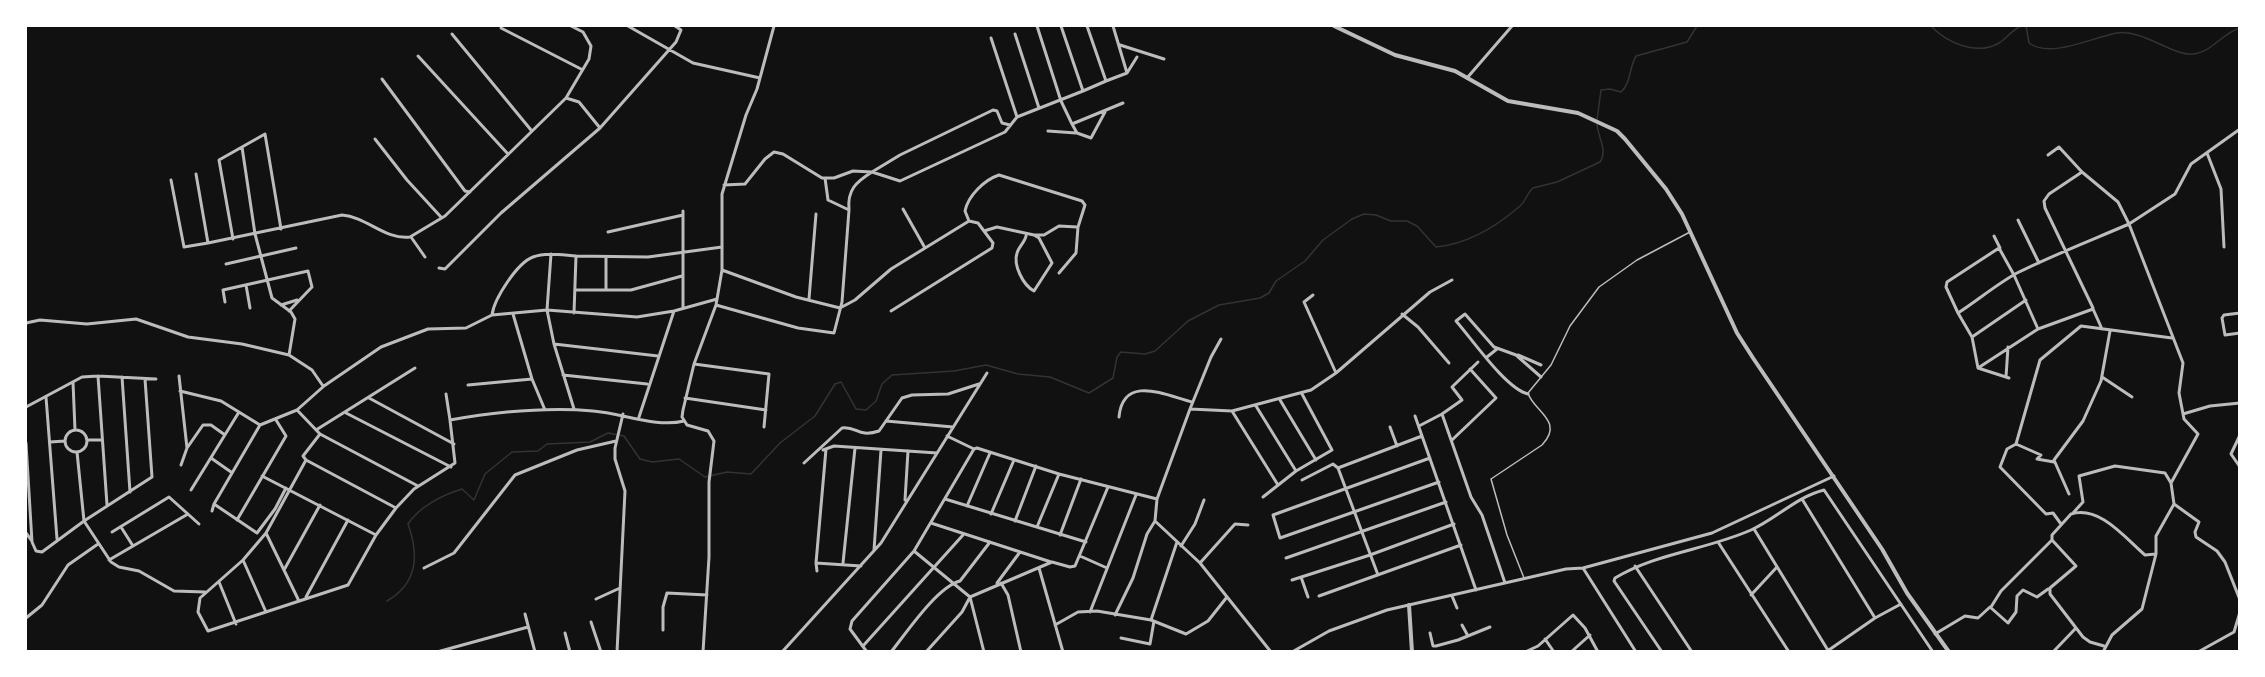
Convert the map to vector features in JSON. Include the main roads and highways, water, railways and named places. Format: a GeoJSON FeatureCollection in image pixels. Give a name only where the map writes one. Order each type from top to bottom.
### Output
{"type":"FeatureCollection","features":[{"type":"Feature","properties":{"kind":"waterway"},"geometry":{"type":"LineString","coordinates":[[1597,120],[1601,90],[1610,89],[1621,92],[1627,84],[1636,56],[1687,42],[1697,26]]}},
{"type":"Feature","properties":{"kind":"waterway"},"geometry":{"type":"LineString","coordinates":[[1931,26],[1945,38],[1972,48],[1990,47],[1999,43],[2021,26]]}},
{"type":"Feature","properties":{"kind":"waterway"},"geometry":{"type":"LineString","coordinates":[[2026,26],[2029,43],[2049,49],[2072,46],[2107,35],[2127,33],[2146,38],[2175,51],[2192,54],[2205,51],[2227,34],[2240,28]]}},
{"type":"Feature","properties":{"kind":"waterway"},"geometry":{"type":"LineString","coordinates":[[387,601],[405,586],[410,577],[414,547],[408,524],[418,512],[432,502],[462,489],[474,500],[485,474],[512,452],[538,451],[547,444],[590,442],[608,433],[624,436],[640,459],[652,462],[679,459],[705,477],[727,472],[751,474],[780,443],[815,416],[835,384],[841,382],[856,409],[866,410],[876,401],[882,384],[892,375],[954,371],[986,365],[1018,374],[1050,377],[1089,393],[1113,378],[1117,357],[1121,352],[1145,354],[1155,351],[1188,321],[1219,305],[1260,298],[1269,293],[1276,281],[1305,261],[1323,240],[1352,219],[1364,214],[1376,215],[1391,221],[1407,221],[1417,226],[1436,247],[1459,242],[1481,233],[1520,206],[1533,188],[1557,182],[1600,162],[1603,148],[1597,124]]}}]}
